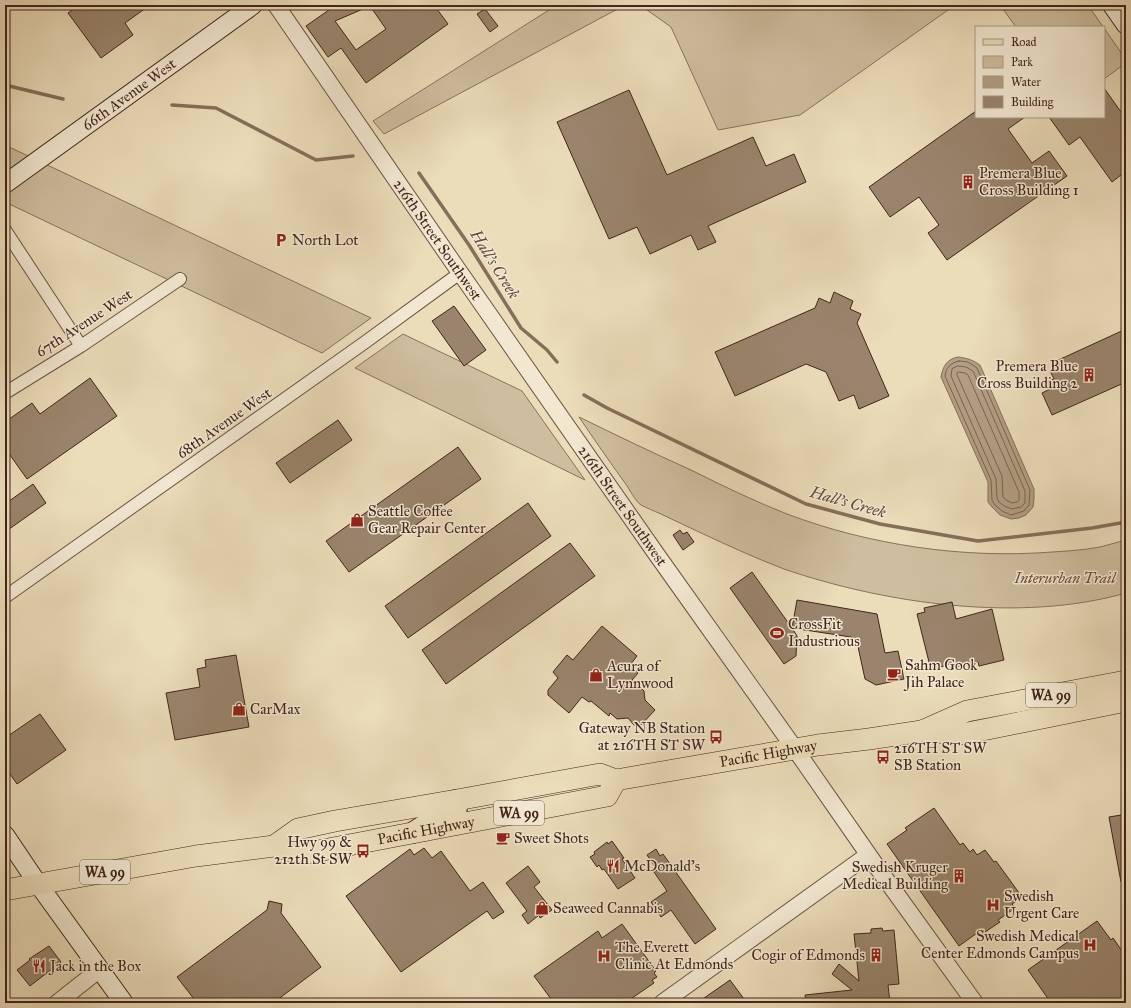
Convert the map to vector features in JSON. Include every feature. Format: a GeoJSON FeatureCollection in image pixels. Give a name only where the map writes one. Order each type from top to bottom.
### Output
{"type":"FeatureCollection","features":[{"type":"Feature","properties":{"kind":"highway","name":"Pacific Highway"},"geometry":{"type":"LineString","coordinates":[[922,731],[967,710],[1126,682]]}},
{"type":"Feature","properties":{"kind":"highway","name":"Pacific Highway"},"geometry":{"type":"LineString","coordinates":[[274,846],[298,829],[335,821],[600,774],[616,780],[818,745],[922,731],[963,734],[1126,701]]}},
{"type":"Feature","properties":{"kind":"highway","name":"Pacific Highway"},"geometry":{"type":"LineString","coordinates":[[5,890],[190,856],[274,846],[302,854],[607,796],[616,780]]}},
{"type":"Feature","properties":{"kind":"main road","name":"66th Avenue West"},"geometry":{"type":"LineString","coordinates":[[5,184],[253,5]]}},
{"type":"Feature","properties":{"kind":"main road"},"geometry":{"type":"LineString","coordinates":[[1112,5],[1126,25]]}},
{"type":"Feature","properties":{"kind":"main road"},"geometry":{"type":"LineString","coordinates":[[412,832],[440,815],[453,812],[457,808],[457,800]]}},
{"type":"Feature","properties":{"kind":"main road"},"geometry":{"type":"LineString","coordinates":[[5,835],[38,884],[124,1003]]}},
{"type":"Feature","properties":{"kind":"street","name":"216th Street Southwest"},"geometry":{"type":"LineString","coordinates":[[276,5],[460,273],[657,555],[795,749],[868,855],[975,1003]]}},
{"type":"Feature","properties":{"kind":"street"},"geometry":{"type":"LineString","coordinates":[[5,230],[81,346]]}},
{"type":"Feature","properties":{"kind":"street","name":"68th Avenue West"},"geometry":{"type":"LineString","coordinates":[[5,597],[358,348],[460,273]]}},
{"type":"Feature","properties":{"kind":"street","name":"67th Avenue West"},"geometry":{"type":"LineString","coordinates":[[5,393],[81,346],[180,279]]}},
{"type":"Feature","properties":{"kind":"street"},"geometry":{"type":"LineString","coordinates":[[662,1003],[868,855]]}},
{"type":"Feature","properties":{"kind":"street"},"geometry":{"type":"LineString","coordinates":[[57,1003],[100,969]]}},
{"type":"Feature","properties":{"kind":"green space"},"geometry":{"type":"Polygon","coordinates":[[[557,5],[625,5],[384,134],[373,121],[557,5]]]}},
{"type":"Feature","properties":{"kind":"green space"},"geometry":{"type":"Polygon","coordinates":[[[640,5],[955,5],[800,115],[718,130],[671,27],[640,5]]]}},
{"type":"Feature","properties":{"kind":"green space"},"geometry":{"type":"Polygon","coordinates":[[[1000,5],[1088,5],[1102,26],[1015,26],[1000,5]]]}},
{"type":"Feature","properties":{"kind":"green space"},"geometry":{"type":"Polygon","coordinates":[[[1105,29],[1126,60],[1126,63],[1105,78],[1105,29]]]}},
{"type":"Feature","properties":{"kind":"green space"},"geometry":{"type":"Polygon","coordinates":[[[5,145],[371,318],[322,353],[5,202],[5,145]]]}},
{"type":"Feature","properties":{"kind":"green space"},"geometry":{"type":"Polygon","coordinates":[[[403,334],[522,391],[585,480],[355,368],[403,334]]]}},
{"type":"Feature","properties":{"kind":"green space","name":"Interurban Trail"},"geometry":{"type":"Polygon","coordinates":[[[579,417],[775,509],[818,525],[851,534],[917,547],[951,551],[1019,554],[1088,549],[1126,540],[1126,593],[1085,602],[1043,607],[999,608],[954,605],[909,600],[866,592],[784,569],[731,547],[641,505],[634,498],[627,485],[579,417]]]}},
{"type":"Feature","properties":{"kind":"water"},"geometry":{"type":"Polygon","coordinates":[[[958,357],[970,360],[980,365],[1034,489],[1033,507],[1026,515],[1019,518],[1011,519],[1000,515],[988,502],[988,482],[941,377],[948,361],[958,357]]]}},
{"type":"Feature","properties":{"kind":"building"},"geometry":{"type":"Polygon","coordinates":[[[79,5],[150,5],[125,23],[133,35],[101,58],[68,13],[79,5]]]}},
{"type":"Feature","properties":{"kind":"building"},"geometry":{"type":"Polygon","coordinates":[[[336,5],[434,5],[448,24],[366,83],[341,48],[328,57],[306,26],[336,5]],[[370,6],[335,21],[356,50],[386,29],[370,6]]]}},
{"type":"Feature","properties":{"kind":"building"},"geometry":{"type":"Polygon","coordinates":[[[485,9],[498,26],[490,32],[477,14],[485,9]]]}},
{"type":"Feature","properties":{"kind":"building"},"geometry":{"type":"Polygon","coordinates":[[[1105,89],[1126,119],[1126,171],[1112,182],[1080,137],[1069,145],[1050,118],[1105,118],[1105,89]]]}},
{"type":"Feature","properties":{"kind":"building"},"geometry":{"type":"Polygon","coordinates":[[[629,90],[667,175],[753,137],[766,166],[794,154],[806,182],[708,226],[716,242],[698,250],[691,235],[650,254],[637,227],[609,239],[557,122],[629,90]]]}},
{"type":"Feature","properties":{"kind":"building","name":"Premera Blue Cross Building 1"},"geometry":{"type":"Polygon","coordinates":[[[975,112],[975,118],[1024,118],[1008,129],[1032,163],[1049,151],[1067,176],[947,260],[928,233],[939,225],[919,197],[890,217],[869,187],[975,112]]]}},
{"type":"Feature","properties":{"kind":"building"},"geometry":{"type":"Polygon","coordinates":[[[834,292],[853,301],[850,309],[861,314],[857,323],[889,396],[859,409],[854,395],[839,401],[826,372],[806,364],[735,396],[715,352],[815,308],[819,298],[830,303],[834,292]]]}},
{"type":"Feature","properties":{"kind":"building"},"geometry":{"type":"Polygon","coordinates":[[[454,306],[486,350],[464,366],[432,321],[454,306]]]}},
{"type":"Feature","properties":{"kind":"building","name":"Premera Blue Cross Building 2"},"geometry":{"type":"Polygon","coordinates":[[[1126,329],[1126,382],[1052,415],[1042,393],[1050,389],[1047,382],[1054,379],[1050,371],[1057,369],[1054,362],[1126,329]]]}},
{"type":"Feature","properties":{"kind":"building"},"geometry":{"type":"Polygon","coordinates":[[[90,378],[117,416],[27,479],[5,448],[5,422],[32,403],[40,414],[90,378]]]}},
{"type":"Feature","properties":{"kind":"building"},"geometry":{"type":"Polygon","coordinates":[[[338,420],[352,440],[290,483],[276,463],[338,420]]]}},
{"type":"Feature","properties":{"kind":"building"},"geometry":{"type":"Polygon","coordinates":[[[458,447],[481,479],[349,572],[326,541],[458,447]]]}},
{"type":"Feature","properties":{"kind":"building"},"geometry":{"type":"Polygon","coordinates":[[[33,484],[46,503],[5,532],[5,504],[33,484]]]}},
{"type":"Feature","properties":{"kind":"building"},"geometry":{"type":"Polygon","coordinates":[[[528,503],[551,536],[408,638],[385,606],[528,503]]]}},
{"type":"Feature","properties":{"kind":"building"},"geometry":{"type":"Polygon","coordinates":[[[680,530],[683,534],[687,532],[694,542],[683,550],[673,535],[680,530]]]}},
{"type":"Feature","properties":{"kind":"building"},"geometry":{"type":"Polygon","coordinates":[[[570,543],[595,576],[446,684],[422,650],[570,543]]]}},
{"type":"Feature","properties":{"kind":"building"},"geometry":{"type":"Polygon","coordinates":[[[752,572],[797,636],[796,656],[784,664],[730,588],[752,572]]]}},
{"type":"Feature","properties":{"kind":"building"},"geometry":{"type":"Polygon","coordinates":[[[797,600],[877,614],[885,653],[898,651],[904,679],[876,685],[865,679],[857,642],[851,637],[792,628],[797,600]]]}},
{"type":"Feature","properties":{"kind":"building"},"geometry":{"type":"Polygon","coordinates":[[[952,602],[956,619],[992,609],[1004,660],[979,666],[978,662],[951,668],[950,664],[931,670],[917,614],[925,612],[924,608],[952,602]]]}},
{"type":"Feature","properties":{"kind":"building","name":"Acura of Lynnwood"},"geometry":{"type":"Polygon","coordinates":[[[602,626],[637,656],[630,665],[638,673],[632,680],[644,691],[645,700],[655,710],[641,725],[634,725],[628,718],[617,719],[610,713],[609,716],[591,701],[589,702],[582,697],[569,713],[548,695],[548,690],[558,678],[553,672],[567,655],[573,660],[602,626]]]}},
{"type":"Feature","properties":{"kind":"building"},"geometry":{"type":"Polygon","coordinates":[[[236,655],[249,727],[175,740],[166,693],[200,687],[197,669],[206,667],[205,660],[236,655]]]}},
{"type":"Feature","properties":{"kind":"building"},"geometry":{"type":"Polygon","coordinates":[[[40,714],[66,750],[17,784],[5,767],[5,738],[40,714]]]}},
{"type":"Feature","properties":{"kind":"building","name":"Swedish Kruger Medical Building"},"geometry":{"type":"Polygon","coordinates":[[[934,808],[960,845],[963,843],[970,852],[973,849],[977,855],[985,850],[994,862],[996,861],[1022,897],[1012,904],[1015,908],[998,920],[1000,922],[979,936],[977,933],[959,946],[887,844],[907,830],[905,828],[934,808]]]}},
{"type":"Feature","properties":{"kind":"building"},"geometry":{"type":"Polygon","coordinates":[[[1121,815],[1123,823],[1126,823],[1126,882],[1121,882],[1109,817],[1121,815]]]}},
{"type":"Feature","properties":{"kind":"building","name":"McDonald's"},"geometry":{"type":"Polygon","coordinates":[[[612,841],[624,858],[622,859],[635,878],[618,889],[604,869],[602,870],[599,865],[597,867],[590,857],[607,842],[608,844],[612,841]]]}},
{"type":"Feature","properties":{"kind":"building"},"geometry":{"type":"Polygon","coordinates":[[[424,848],[432,858],[441,851],[470,891],[483,882],[504,912],[493,919],[487,911],[401,972],[346,896],[410,849],[414,855],[424,848]]]}},
{"type":"Feature","properties":{"kind":"building"},"geometry":{"type":"Polygon","coordinates":[[[656,849],[660,856],[663,854],[716,929],[695,944],[671,910],[661,917],[651,902],[667,891],[654,872],[657,870],[647,855],[656,849]]]}},
{"type":"Feature","properties":{"kind":"building"},"geometry":{"type":"Polygon","coordinates":[[[528,866],[540,882],[534,887],[552,910],[540,918],[539,915],[528,924],[522,915],[527,911],[506,883],[528,866]]]}},
{"type":"Feature","properties":{"kind":"building"},"geometry":{"type":"Polygon","coordinates":[[[269,901],[282,904],[281,913],[321,967],[273,1003],[197,1003],[177,977],[267,910],[269,901]]]}},
{"type":"Feature","properties":{"kind":"building","name":"Swedish Medical Center Edmonds Campus"},"geometry":{"type":"Polygon","coordinates":[[[1097,921],[1111,940],[1113,938],[1126,957],[1126,1003],[1051,1003],[1028,970],[1097,921]]]}},
{"type":"Feature","properties":{"kind":"building","name":"The Everett Clinic At Edmonds"},"geometry":{"type":"Polygon","coordinates":[[[622,924],[656,971],[654,973],[657,977],[652,980],[654,983],[632,998],[636,1003],[554,1003],[534,976],[598,931],[602,938],[622,924]]]}},
{"type":"Feature","properties":{"kind":"building","name":"Cogir of Edmonds"},"geometry":{"type":"Polygon","coordinates":[[[882,928],[883,931],[894,930],[899,984],[888,985],[890,1003],[806,1003],[805,995],[852,990],[832,974],[839,964],[859,981],[854,934],[871,933],[871,929],[882,928]]]}},
{"type":"Feature","properties":{"kind":"building","name":"Jack in the Box"},"geometry":{"type":"Polygon","coordinates":[[[49,946],[61,962],[30,986],[17,970],[30,960],[29,959],[49,946]]]}},
{"type":"Feature","properties":{"kind":"building"},"geometry":{"type":"Polygon","coordinates":[[[730,980],[747,1003],[697,1003],[730,980]]]}},
{"type":"Feature","properties":{"kind":"waterway","name":"Hall's Creek"},"geometry":{"type":"LineString","coordinates":[[5,85],[63,99]]}},
{"type":"Feature","properties":{"kind":"waterway","name":"Hall's Creek"},"geometry":{"type":"LineString","coordinates":[[172,105],[216,108],[316,160],[353,156]]}},
{"type":"Feature","properties":{"kind":"waterway","name":"Hall's Creek"},"geometry":{"type":"LineString","coordinates":[[419,173],[469,245],[521,328],[547,350],[557,362]]}},
{"type":"Feature","properties":{"kind":"waterway","name":"Hall's Creek"},"geometry":{"type":"LineString","coordinates":[[584,395],[607,408],[806,504],[880,524],[978,541],[1092,528],[1126,522]]}},
{"type":"Feature","properties":{"kind":"place","name":"Premera Blue Cross Building 1"},"geometry":{"type":"Point","coordinates":[968,182]}},
{"type":"Feature","properties":{"kind":"place","name":"North Lot"},"geometry":{"type":"Point","coordinates":[281,240]}},
{"type":"Feature","properties":{"kind":"place","name":"Premera Blue Cross Building 2"},"geometry":{"type":"Point","coordinates":[1089,375]}},
{"type":"Feature","properties":{"kind":"place","name":"Seattle Coffee Gear Repair Center"},"geometry":{"type":"Point","coordinates":[357,520]}},
{"type":"Feature","properties":{"kind":"place","name":"CrossFit Industrious"},"geometry":{"type":"Point","coordinates":[777,633]}},
{"type":"Feature","properties":{"kind":"place","name":"Sahm Gook Jih Palace"},"geometry":{"type":"Point","coordinates":[894,674]}},
{"type":"Feature","properties":{"kind":"place","name":"Acura of Lynnwood"},"geometry":{"type":"Point","coordinates":[596,675]}},
{"type":"Feature","properties":{"kind":"place","name":"CarMax"},"geometry":{"type":"Point","coordinates":[239,709]}},
{"type":"Feature","properties":{"kind":"place","name":"Gateway NB Station at 216TH ST SW"},"geometry":{"type":"Point","coordinates":[716,737]}},
{"type":"Feature","properties":{"kind":"place","name":"216TH ST SW SB Station"},"geometry":{"type":"Point","coordinates":[883,757]}},
{"type":"Feature","properties":{"kind":"place","name":"Sweet Shots"},"geometry":{"type":"Point","coordinates":[503,838]}},
{"type":"Feature","properties":{"kind":"place","name":"Hwy 99 & 212th St SW"},"geometry":{"type":"Point","coordinates":[363,851]}},
{"type":"Feature","properties":{"kind":"place","name":"McDonald's"},"geometry":{"type":"Point","coordinates":[613,866]}},
{"type":"Feature","properties":{"kind":"place","name":"Swedish Kruger Medical Building"},"geometry":{"type":"Point","coordinates":[959,876]}},
{"type":"Feature","properties":{"kind":"place","name":"Swedish Urgent Care"},"geometry":{"type":"Point","coordinates":[993,905]}},
{"type":"Feature","properties":{"kind":"place","name":"Seaweed Cannabis"},"geometry":{"type":"Point","coordinates":[542,908]}},
{"type":"Feature","properties":{"kind":"place","name":"Swedish Medical Center Edmonds Campus"},"geometry":{"type":"Point","coordinates":[1090,945]}},
{"type":"Feature","properties":{"kind":"place","name":"Cogir of Edmonds"},"geometry":{"type":"Point","coordinates":[876,955]}},
{"type":"Feature","properties":{"kind":"place","name":"The Everett Clinic At Edmonds"},"geometry":{"type":"Point","coordinates":[604,956]}},
{"type":"Feature","properties":{"kind":"place","name":"Jack in the Box"},"geometry":{"type":"Point","coordinates":[39,966]}}]}
